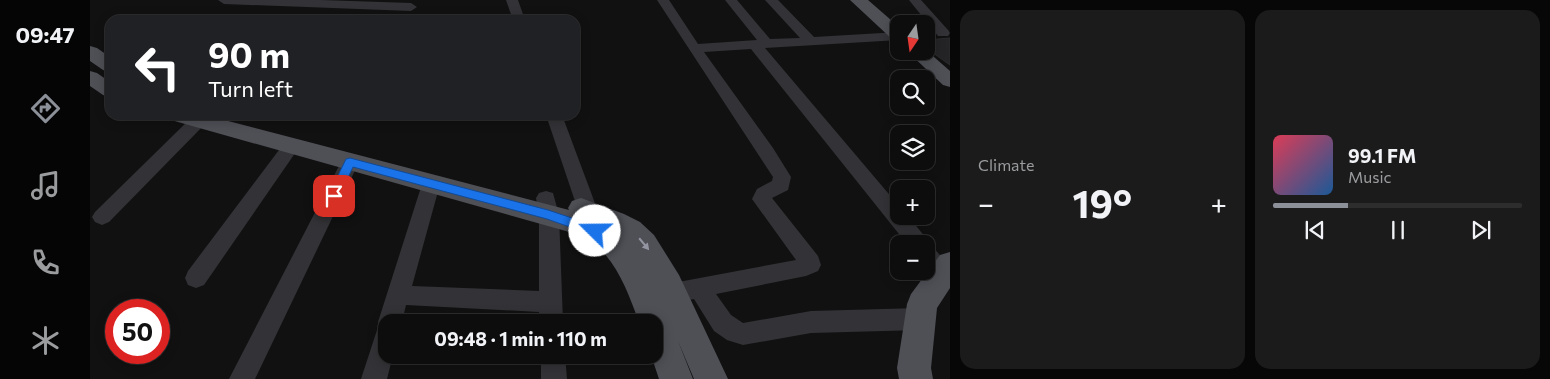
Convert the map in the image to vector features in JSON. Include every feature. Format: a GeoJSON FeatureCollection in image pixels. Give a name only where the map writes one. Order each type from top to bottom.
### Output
{"type":"FeatureCollection","features":[{"type":"Feature","properties":{"kind":"main road"},"geometry":{"type":"LineString","coordinates":[[858,0],[890,28]]}},
{"type":"Feature","properties":{"kind":"main road"},"geometry":{"type":"LineString","coordinates":[[926,60],[950,81]]}},
{"type":"Feature","properties":{"kind":"main road"},"geometry":{"type":"LineString","coordinates":[[90,77],[105,88]]}},
{"type":"Feature","properties":{"kind":"main road"},"geometry":{"type":"LineString","coordinates":[[196,120],[431,184],[547,206]]}},
{"type":"Feature","properties":{"kind":"main road"},"geometry":{"type":"LineString","coordinates":[[251,120],[396,160],[592,221],[615,221],[630,230],[644,242],[673,293],[711,379]]}},
{"type":"Feature","properties":{"kind":"main road"},"geometry":{"type":"LineString","coordinates":[[592,221],[601,233],[617,247],[635,274],[676,379]]}},
{"type":"Feature","properties":{"kind":"main road"},"geometry":{"type":"LineString","coordinates":[[916,379],[914,368],[922,304],[943,266]]}},
{"type":"Feature","properties":{"kind":"street"},"geometry":{"type":"LineString","coordinates":[[224,0],[412,3]]}},
{"type":"Feature","properties":{"kind":"street"},"geometry":{"type":"LineString","coordinates":[[512,0],[517,15]]}},
{"type":"Feature","properties":{"kind":"street"},"geometry":{"type":"LineString","coordinates":[[663,0],[694,48],[767,152],[782,178],[781,185],[764,194],[762,199],[810,262],[810,265],[806,267],[673,293]]}},
{"type":"Feature","properties":{"kind":"street"},"geometry":{"type":"LineString","coordinates":[[731,0],[761,44],[912,235]]}},
{"type":"Feature","properties":{"kind":"street"},"geometry":{"type":"LineString","coordinates":[[771,0],[810,41]]}},
{"type":"Feature","properties":{"kind":"street"},"geometry":{"type":"LineString","coordinates":[[915,0],[947,33]]}},
{"type":"Feature","properties":{"kind":"street"},"geometry":{"type":"LineString","coordinates":[[404,15],[412,3]]}},
{"type":"Feature","properties":{"kind":"street"},"geometry":{"type":"LineString","coordinates":[[694,48],[890,37]]}},
{"type":"Feature","properties":{"kind":"street"},"geometry":{"type":"LineString","coordinates":[[102,217],[187,120]]}},
{"type":"Feature","properties":{"kind":"street"},"geometry":{"type":"LineString","coordinates":[[556,120],[592,221]]}},
{"type":"Feature","properties":{"kind":"street"},"geometry":{"type":"LineString","coordinates":[[196,278],[291,146]]}},
{"type":"Feature","properties":{"kind":"street"},"geometry":{"type":"LineString","coordinates":[[242,379],[350,162]]}},
{"type":"Feature","properties":{"kind":"street"},"geometry":{"type":"LineString","coordinates":[[392,314],[431,184]]}},
{"type":"Feature","properties":{"kind":"street"},"geometry":{"type":"LineString","coordinates":[[398,295],[550,312],[547,206]]}},
{"type":"Feature","properties":{"kind":"street"},"geometry":{"type":"LineString","coordinates":[[700,288],[724,326],[733,333],[743,334],[811,322],[920,319]]}},
{"type":"Feature","properties":{"kind":"street"},"geometry":{"type":"LineString","coordinates":[[374,379],[378,364]]}},
{"type":"Feature","properties":{"kind":"street"},"geometry":{"type":"LineString","coordinates":[[553,364],[554,379]]}},
{"type":"Feature","properties":{"kind":"building"},"geometry":{"type":"Polygon","coordinates":[[[950,38],[950,65],[935,54],[935,39],[950,38]]]}},
{"type":"Feature","properties":{"kind":"route"},"geometry":{"type":"LineString","coordinates":[[334,196],[350,162],[548,214],[595,231]]}}]}
